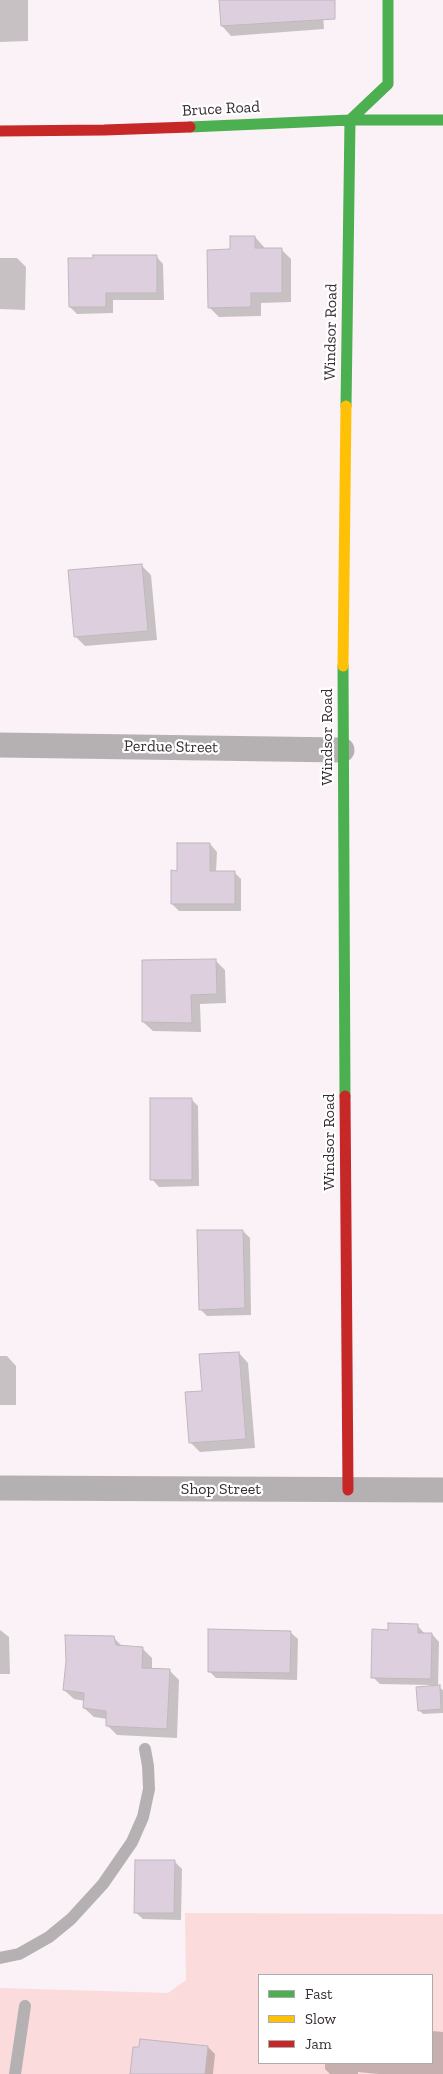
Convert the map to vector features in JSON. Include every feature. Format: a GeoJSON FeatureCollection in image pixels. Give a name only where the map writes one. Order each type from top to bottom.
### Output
{"type":"FeatureCollection","features":[{"type":"Feature","properties":{"kind":"street"},"geometry":{"type":"LineString","coordinates":[[350,120],[388,84],[388,0]]}},
{"type":"Feature","properties":{"kind":"street","name":"Bruce Road"},"geometry":{"type":"LineString","coordinates":[[0,130],[104,130],[350,120],[443,120]]}},
{"type":"Feature","properties":{"kind":"street","name":"Windsor Road"},"geometry":{"type":"LineString","coordinates":[[348,1490],[342,750],[350,120]]}},
{"type":"Feature","properties":{"kind":"street","name":"Perdue Street"},"geometry":{"type":"LineString","coordinates":[[0,745],[342,750]]}},
{"type":"Feature","properties":{"kind":"street","name":"Shop Street"},"geometry":{"type":"LineString","coordinates":[[0,1488],[443,1490]]}},
{"type":"Feature","properties":{"kind":"lane"},"geometry":{"type":"LineString","coordinates":[[0,1958],[19,1954],[49,1937],[71,1919],[108,1877],[132,1842],[143,1817],[149,1789],[145,1749]]}},
{"type":"Feature","properties":{"kind":"lane"},"geometry":{"type":"LineString","coordinates":[[15,2074],[25,2006]]}},
{"type":"Feature","properties":{"kind":"shaded area"},"geometry":{"type":"Polygon","coordinates":[[[185,1913],[443,1914],[443,2074],[0,2074],[0,1988],[168,1993],[186,1980],[185,1913]]]}},
{"type":"Feature","properties":{"kind":"building"},"geometry":{"type":"Polygon","coordinates":[[[219,0],[335,0],[335,19],[221,26],[219,0]]]}},
{"type":"Feature","properties":{"kind":"building"},"geometry":{"type":"Polygon","coordinates":[[[230,236],[255,236],[255,248],[282,248],[282,293],[251,293],[251,307],[208,308],[207,250],[230,249],[230,236]]]}},
{"type":"Feature","properties":{"kind":"building"},"geometry":{"type":"Polygon","coordinates":[[[93,255],[157,255],[157,293],[106,293],[106,307],[69,307],[68,258],[93,258],[93,255]]]}},
{"type":"Feature","properties":{"kind":"building"},"geometry":{"type":"Polygon","coordinates":[[[142,564],[148,631],[74,637],[68,570],[142,564]]]}},
{"type":"Feature","properties":{"kind":"building"},"geometry":{"type":"Polygon","coordinates":[[[177,843],[210,843],[210,871],[235,871],[235,904],[171,904],[171,870],[177,871],[177,843]]]}},
{"type":"Feature","properties":{"kind":"building"},"geometry":{"type":"Polygon","coordinates":[[[216,959],[217,994],[191,995],[192,1023],[142,1022],[142,960],[216,959]]]}},
{"type":"Feature","properties":{"kind":"building"},"geometry":{"type":"Polygon","coordinates":[[[150,1098],[192,1098],[192,1180],[150,1180],[150,1098]]]}},
{"type":"Feature","properties":{"kind":"building"},"geometry":{"type":"Polygon","coordinates":[[[197,1230],[243,1230],[245,1308],[199,1310],[197,1230]]]}},
{"type":"Feature","properties":{"kind":"building"},"geometry":{"type":"Polygon","coordinates":[[[239,1352],[246,1439],[189,1443],[185,1392],[202,1391],[199,1354],[239,1352]]]}},
{"type":"Feature","properties":{"kind":"building"},"geometry":{"type":"Polygon","coordinates":[[[388,1623],[418,1624],[418,1633],[432,1633],[431,1679],[371,1678],[372,1629],[388,1630],[388,1623]]]}},
{"type":"Feature","properties":{"kind":"building"},"geometry":{"type":"Polygon","coordinates":[[[208,1629],[291,1631],[290,1673],[208,1672],[208,1629]]]}},
{"type":"Feature","properties":{"kind":"building"},"geometry":{"type":"Polygon","coordinates":[[[65,1635],[114,1636],[116,1645],[143,1647],[142,1668],[170,1669],[167,1729],[106,1726],[106,1711],[83,1708],[84,1693],[63,1690],[66,1661],[65,1635]]]}},
{"type":"Feature","properties":{"kind":"building"},"geometry":{"type":"Polygon","coordinates":[[[440,1685],[441,1709],[418,1711],[416,1687],[440,1685]]]}},
{"type":"Feature","properties":{"kind":"building"},"geometry":{"type":"Polygon","coordinates":[[[135,1860],[175,1860],[174,1913],[134,1913],[135,1860]]]}},
{"type":"Feature","properties":{"kind":"building"},"geometry":{"type":"Polygon","coordinates":[[[140,2039],[208,2046],[205,2074],[130,2074],[133,2047],[139,2047],[140,2039]]]}},
{"type":"Feature","properties":{"kind":"traffic: fast"},"geometry":{"type":"LineString","coordinates":[[346,406],[350,120],[388,84],[388,0]]}},
{"type":"Feature","properties":{"kind":"traffic: fast"},"geometry":{"type":"LineString","coordinates":[[190,127],[350,120],[443,120]]}},
{"type":"Feature","properties":{"kind":"traffic: fast"},"geometry":{"type":"LineString","coordinates":[[343,666],[345,1096]]}},
{"type":"Feature","properties":{"kind":"traffic: slow"},"geometry":{"type":"LineString","coordinates":[[343,666],[346,406]]}},
{"type":"Feature","properties":{"kind":"traffic: jam"},"geometry":{"type":"LineString","coordinates":[[0,131],[190,127]]}},
{"type":"Feature","properties":{"kind":"traffic: jam"},"geometry":{"type":"LineString","coordinates":[[345,1096],[348,1490]]}}]}
